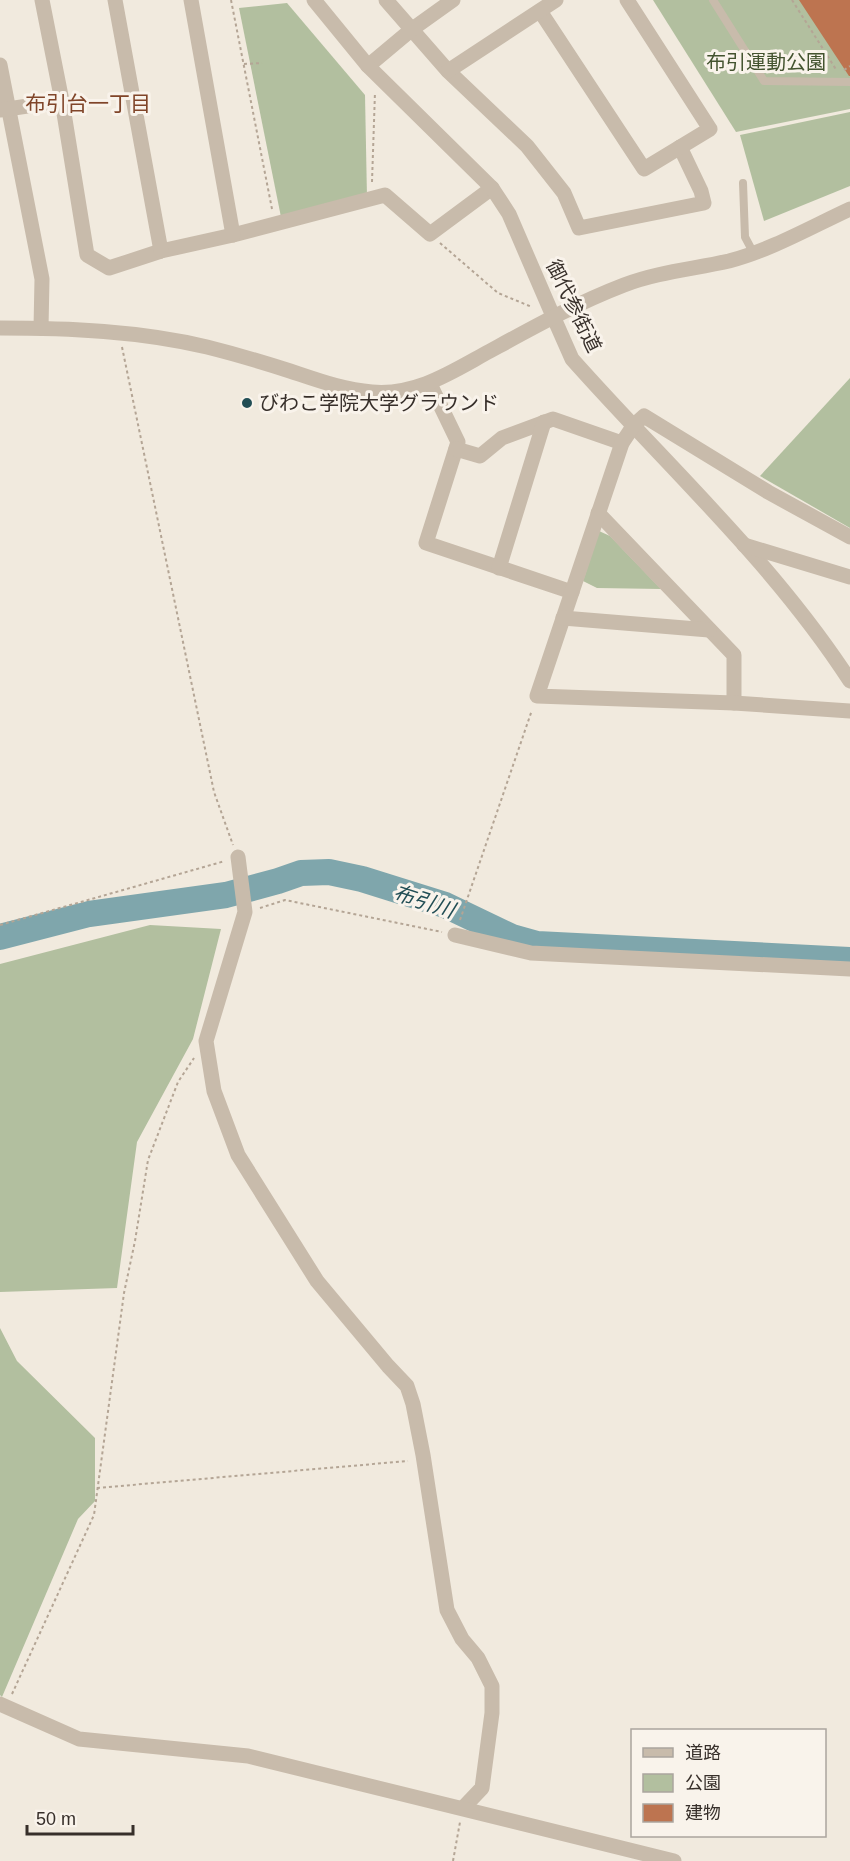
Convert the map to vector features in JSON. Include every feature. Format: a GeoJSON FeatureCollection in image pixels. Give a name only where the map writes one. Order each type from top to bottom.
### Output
{"type":"FeatureCollection","features":[{"type":"Feature","properties":{"kind":"street"},"geometry":{"type":"LineString","coordinates":[[42,0],[62,101],[87,255],[109,268],[161,251],[233,235],[385,195],[430,234],[492,188]]}},
{"type":"Feature","properties":{"kind":"street"},"geometry":{"type":"LineString","coordinates":[[115,0],[161,251]]}},
{"type":"Feature","properties":{"kind":"street"},"geometry":{"type":"LineString","coordinates":[[190,0],[233,235]]}},
{"type":"Feature","properties":{"kind":"street","name":"御代参街道"},"geometry":{"type":"LineString","coordinates":[[314,0],[368,66],[492,188],[509,214],[573,359],[742,544],[822,638],[850,681]]}},
{"type":"Feature","properties":{"kind":"street"},"geometry":{"type":"LineString","coordinates":[[386,0],[448,71],[527,146],[564,193],[579,228],[704,203],[701,191],[680,147]]}},
{"type":"Feature","properties":{"kind":"street"},"geometry":{"type":"LineString","coordinates":[[368,66],[411,30],[453,0]]}},
{"type":"Feature","properties":{"kind":"street"},"geometry":{"type":"LineString","coordinates":[[448,71],[556,0]]}},
{"type":"Feature","properties":{"kind":"street"},"geometry":{"type":"LineString","coordinates":[[540,11],[644,169],[710,129],[627,0]]}},
{"type":"Feature","properties":{"kind":"street"},"geometry":{"type":"LineString","coordinates":[[0,65],[4,110],[42,279],[41,328]]}},
{"type":"Feature","properties":{"kind":"street"},"geometry":{"type":"LineString","coordinates":[[4,110],[62,101]]}},
{"type":"Feature","properties":{"kind":"street"},"geometry":{"type":"LineString","coordinates":[[0,328],[41,328],[173,340],[275,366],[342,388],[374,393],[402,391],[430,384],[553,316],[625,285],[654,275],[730,261],[850,209]]}},
{"type":"Feature","properties":{"kind":"street"},"geometry":{"type":"LineString","coordinates":[[430,384],[458,442],[426,543],[572,592]]}},
{"type":"Feature","properties":{"kind":"street"},"geometry":{"type":"LineString","coordinates":[[850,537],[768,492],[644,416],[634,425],[622,443],[537,696],[734,703],[850,711]]}},
{"type":"Feature","properties":{"kind":"street"},"geometry":{"type":"LineString","coordinates":[[456,449],[480,456],[502,438],[553,419],[622,443]]}},
{"type":"Feature","properties":{"kind":"street"},"geometry":{"type":"LineString","coordinates":[[499,568],[544,422]]}},
{"type":"Feature","properties":{"kind":"street"},"geometry":{"type":"LineString","coordinates":[[598,513],[734,655],[734,703]]}},
{"type":"Feature","properties":{"kind":"street"},"geometry":{"type":"LineString","coordinates":[[742,544],[850,577]]}},
{"type":"Feature","properties":{"kind":"street"},"geometry":{"type":"LineString","coordinates":[[563,618],[710,630]]}},
{"type":"Feature","properties":{"kind":"street"},"geometry":{"type":"LineString","coordinates":[[238,857],[244,909],[206,1041],[214,1091],[238,1155],[317,1281],[388,1366],[408,1386],[424,1460],[447,1610],[462,1639],[478,1658],[492,1686],[492,1713],[482,1788],[463,1808]]}},
{"type":"Feature","properties":{"kind":"street"},"geometry":{"type":"LineString","coordinates":[[455,935],[531,953],[850,969]]}},
{"type":"Feature","properties":{"kind":"street"},"geometry":{"type":"LineString","coordinates":[[3,1706],[79,1739],[248,1756],[674,1861]]}},
{"type":"Feature","properties":{"kind":"lane"},"geometry":{"type":"LineString","coordinates":[[713,0],[764,81],[850,82]]}},
{"type":"Feature","properties":{"kind":"lane"},"geometry":{"type":"LineString","coordinates":[[743,183],[745,237],[753,252]]}},
{"type":"Feature","properties":{"kind":"path"},"geometry":{"type":"LineString","coordinates":[[231,0],[274,224]]}},
{"type":"Feature","properties":{"kind":"path"},"geometry":{"type":"LineString","coordinates":[[792,0],[839,74],[850,66]]}},
{"type":"Feature","properties":{"kind":"path"},"geometry":{"type":"LineString","coordinates":[[244,64],[262,63]]}},
{"type":"Feature","properties":{"kind":"path"},"geometry":{"type":"LineString","coordinates":[[371,197],[375,89]]}},
{"type":"Feature","properties":{"kind":"path"},"geometry":{"type":"LineString","coordinates":[[430,234],[498,293],[532,308]]}},
{"type":"Feature","properties":{"kind":"path"},"geometry":{"type":"LineString","coordinates":[[0,925],[238,857],[214,792],[119,334]]}},
{"type":"Feature","properties":{"kind":"path"},"geometry":{"type":"LineString","coordinates":[[244,909],[285,900],[455,935],[537,696]]}},
{"type":"Feature","properties":{"kind":"path"},"geometry":{"type":"LineString","coordinates":[[3,1706],[94,1515],[124,1293],[148,1160],[178,1082],[206,1041]]}},
{"type":"Feature","properties":{"kind":"path"},"geometry":{"type":"LineString","coordinates":[[97,1488],[424,1460]]}},
{"type":"Feature","properties":{"kind":"path"},"geometry":{"type":"LineString","coordinates":[[453,1861],[463,1808]]}},
{"type":"Feature","properties":{"kind":"green space","name":"布引運動公園"},"geometry":{"type":"Polygon","coordinates":[[[653,0],[850,0],[850,109],[736,132],[653,0]]]}},
{"type":"Feature","properties":{"kind":"green space"},"geometry":{"type":"Polygon","coordinates":[[[287,3],[365,95],[367,198],[282,222],[239,8],[287,3]]]}},
{"type":"Feature","properties":{"kind":"green space"},"geometry":{"type":"Polygon","coordinates":[[[850,112],[850,186],[764,221],[740,135],[850,112]]]}},
{"type":"Feature","properties":{"kind":"green space"},"geometry":{"type":"Polygon","coordinates":[[[850,378],[850,528],[760,476],[850,378]]]}},
{"type":"Feature","properties":{"kind":"green space"},"geometry":{"type":"Polygon","coordinates":[[[599,531],[610,536],[661,589],[597,588],[583,581],[599,531]]]}},
{"type":"Feature","properties":{"kind":"green space"},"geometry":{"type":"Polygon","coordinates":[[[150,925],[221,929],[193,1039],[137,1142],[117,1288],[0,1292],[0,964],[150,925]]]}},
{"type":"Feature","properties":{"kind":"green space"},"geometry":{"type":"Polygon","coordinates":[[[0,1328],[17,1361],[95,1438],[95,1501],[78,1519],[2,1697],[0,1695],[0,1328]]]}},
{"type":"Feature","properties":{"kind":"building"},"geometry":{"type":"Polygon","coordinates":[[[799,0],[850,0],[850,76],[849,76],[799,0]]]}},
{"type":"Feature","properties":{"kind":"waterway","name":"布引川"},"geometry":{"type":"LineString","coordinates":[[0,937],[89,914],[226,895],[301,873],[329,872],[362,879],[445,905],[512,937],[537,944],[850,960]]}},
{"type":"Feature","properties":{"kind":"place","name":"びわこ学院大学グラウンド"},"geometry":{"type":"Point","coordinates":[247,403]}},
{"type":"Feature","properties":{"kind":"district","name":"布引台一丁目"},"geometry":{"type":"Point","coordinates":[88,103]}}]}
